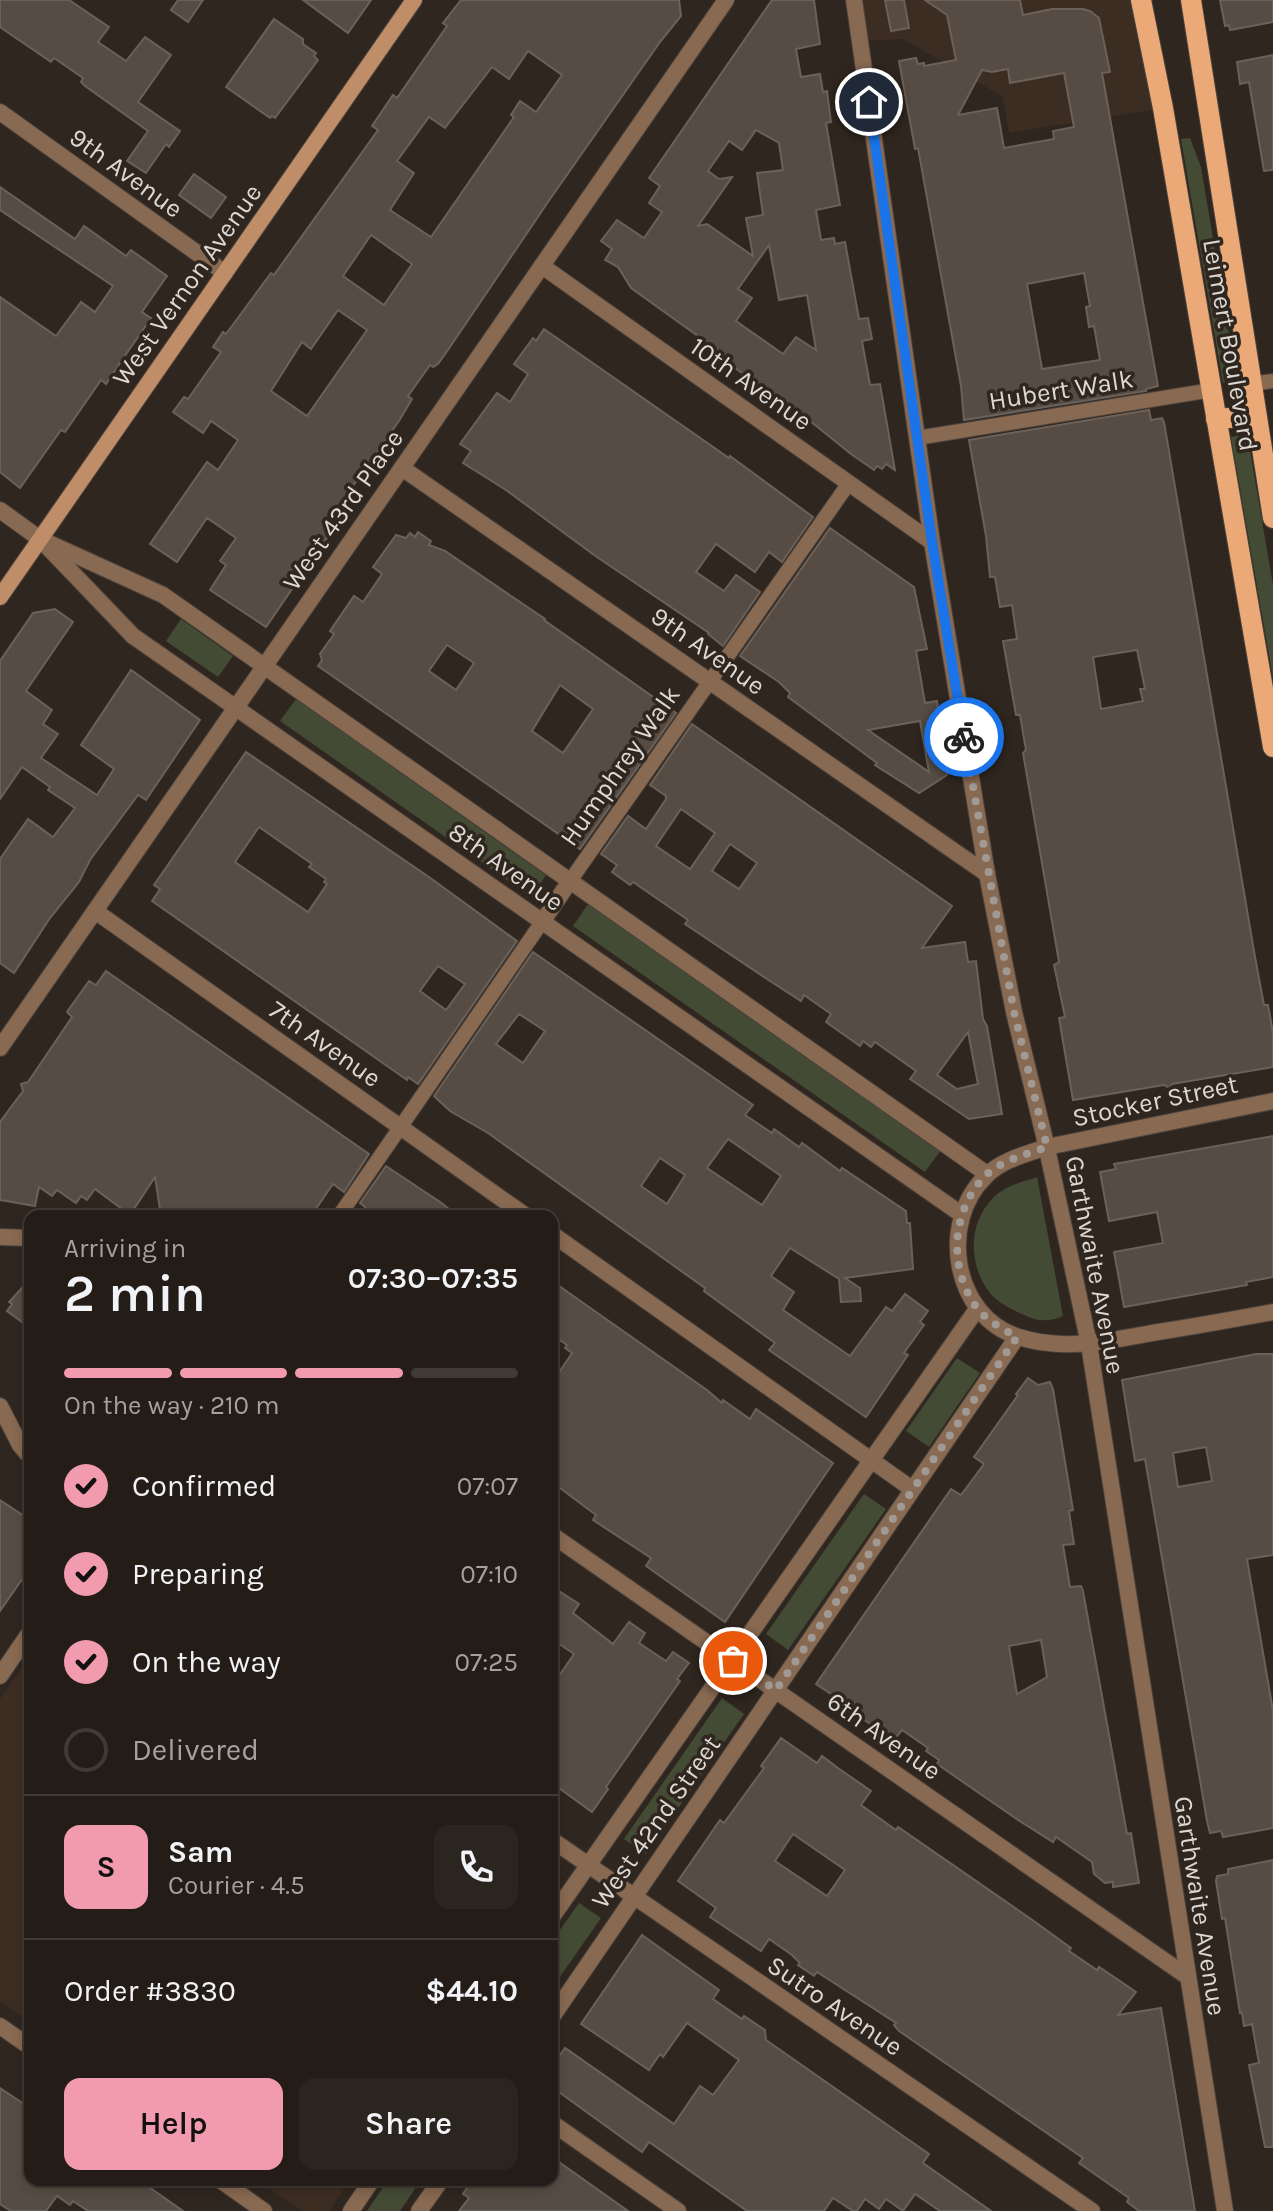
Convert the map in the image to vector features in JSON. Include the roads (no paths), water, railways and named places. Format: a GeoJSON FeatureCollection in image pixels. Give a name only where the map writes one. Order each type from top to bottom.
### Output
{"type":"FeatureCollection","features":[{"type":"Feature","properties":{"kind":"main road","name":"West Vernon Avenue"},"geometry":{"type":"LineString","coordinates":[[0,597],[414,0]]}},
{"type":"Feature","properties":{"kind":"main road","name":"Leimert Boulevard"},"geometry":{"type":"LineString","coordinates":[[1141,0],[1163,108],[1273,747]]}},
{"type":"Feature","properties":{"kind":"main road","name":"Leimert Boulevard"},"geometry":{"type":"LineString","coordinates":[[1191,0],[1273,518]]}},
{"type":"Feature","properties":{"kind":"main road"},"geometry":{"type":"LineString","coordinates":[[1216,419],[1255,416]]}},
{"type":"Feature","properties":{"kind":"street","name":"West 43rd Place"},"geometry":{"type":"LineString","coordinates":[[0,1048],[726,0]]}},
{"type":"Feature","properties":{"kind":"street","name":"Garthwaite Avenue"},"geometry":{"type":"LineString","coordinates":[[854,0],[932,542],[987,874],[1014,1012],[1047,1147],[1089,1344],[1225,2211]]}},
{"type":"Feature","properties":{"kind":"street","name":"9th Avenue"},"geometry":{"type":"LineString","coordinates":[[0,112],[225,273]]}},
{"type":"Feature","properties":{"kind":"street","name":"10th Avenue"},"geometry":{"type":"LineString","coordinates":[[542,266],[932,542]]}},
{"type":"Feature","properties":{"kind":"street"},"geometry":{"type":"LineString","coordinates":[[1250,384],[1273,381]]}},
{"type":"Feature","properties":{"kind":"street","name":"Hubert Walk"},"geometry":{"type":"LineString","coordinates":[[917,438],[1212,390]]}},
{"type":"Feature","properties":{"kind":"street","name":"9th Avenue"},"geometry":{"type":"LineString","coordinates":[[402,468],[987,874]]}},
{"type":"Feature","properties":{"kind":"street","name":"Humphrey Walk"},"geometry":{"type":"LineString","coordinates":[[570,881],[849,483]]}},
{"type":"Feature","properties":{"kind":"street","name":"8th Avenue"},"geometry":{"type":"LineString","coordinates":[[0,510],[40,539],[133,636],[961,1214]]}},
{"type":"Feature","properties":{"kind":"street","name":"8th Avenue"},"geometry":{"type":"LineString","coordinates":[[40,539],[163,595],[987,1174]]}},
{"type":"Feature","properties":{"kind":"street"},"geometry":{"type":"LineString","coordinates":[[343,1210],[570,881]]}},
{"type":"Feature","properties":{"kind":"street","name":"7th Avenue"},"geometry":{"type":"LineString","coordinates":[[95,911],[518,1210]]}},
{"type":"Feature","properties":{"kind":"street","name":"Stocker Street"},"geometry":{"type":"LineString","coordinates":[[987,1174],[1012,1160],[1047,1147],[1273,1101]]}},
{"type":"Feature","properties":{"kind":"street"},"geometry":{"type":"LineString","coordinates":[[987,1174],[961,1214],[958,1264],[977,1309],[996,1326],[1017,1337],[1042,1342],[1089,1344],[1273,1312]]}},
{"type":"Feature","properties":{"kind":"street"},"geometry":{"type":"LineString","coordinates":[[0,1237],[24,1238]]}},
{"type":"Feature","properties":{"kind":"street"},"geometry":{"type":"LineString","coordinates":[[558,1238],[912,1489]]}},
{"type":"Feature","properties":{"kind":"street","name":"West 42nd Street"},"geometry":{"type":"LineString","coordinates":[[558,1908],[977,1309]]}},
{"type":"Feature","properties":{"kind":"street","name":"West 42nd Street"},"geometry":{"type":"LineString","coordinates":[[558,2008],[1017,1337]]}},
{"type":"Feature","properties":{"kind":"street"},"geometry":{"type":"LineString","coordinates":[[0,1406],[24,1450]]}},
{"type":"Feature","properties":{"kind":"street","name":"6th Avenue"},"geometry":{"type":"LineString","coordinates":[[558,1539],[1188,1977]]}},
{"type":"Feature","properties":{"kind":"street"},"geometry":{"type":"LineString","coordinates":[[0,1676],[24,1641]]}},
{"type":"Feature","properties":{"kind":"street","name":"Sutro Avenue"},"geometry":{"type":"LineString","coordinates":[[558,1844],[1092,2211]]}},
{"type":"Feature","properties":{"kind":"street"},"geometry":{"type":"LineString","coordinates":[[0,2026],[24,2043]]}},
{"type":"Feature","properties":{"kind":"street"},"geometry":{"type":"LineString","coordinates":[[558,2127],[678,2211]]}},
{"type":"Feature","properties":{"kind":"street"},"geometry":{"type":"LineString","coordinates":[[229,2186],[264,2211]]}},
{"type":"Feature","properties":{"kind":"street"},"geometry":{"type":"LineString","coordinates":[[351,2211],[368,2186]]}},
{"type":"Feature","properties":{"kind":"street"},"geometry":{"type":"LineString","coordinates":[[419,2211],[437,2186]]}}]}
